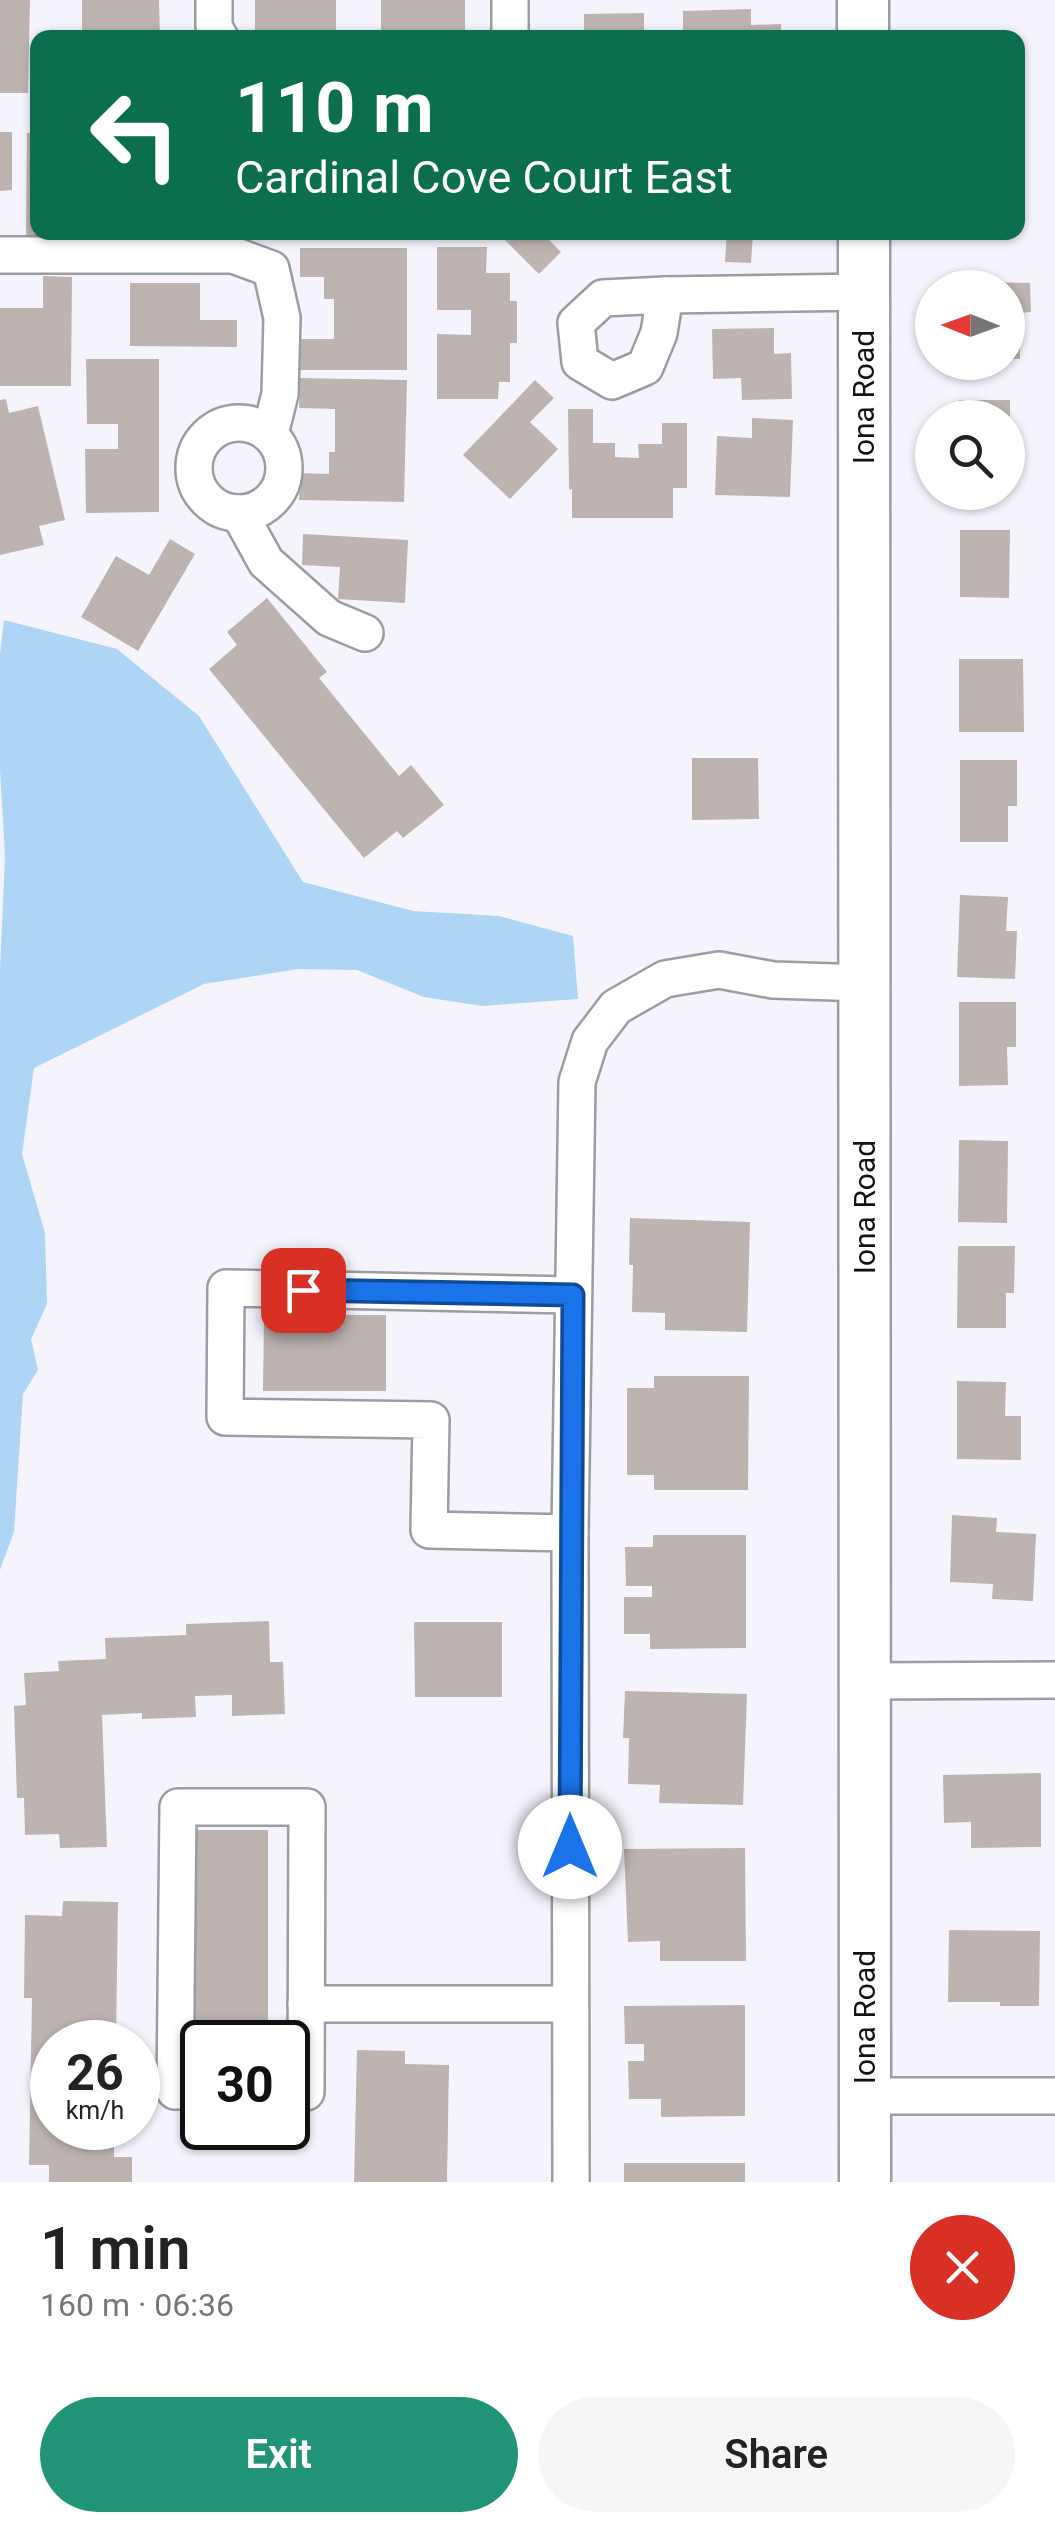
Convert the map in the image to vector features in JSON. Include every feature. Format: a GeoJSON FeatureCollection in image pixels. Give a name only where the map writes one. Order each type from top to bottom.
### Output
{"type":"FeatureCollection","features":[{"type":"Feature","properties":{"kind":"street"},"geometry":{"type":"LineString","coordinates":[[214,0],[216,30]]}},
{"type":"Feature","properties":{"kind":"street"},"geometry":{"type":"LineString","coordinates":[[510,0],[510,30]]}},
{"type":"Feature","properties":{"kind":"street"},"geometry":{"type":"LineString","coordinates":[[863,0],[863,30]]}},
{"type":"Feature","properties":{"kind":"street","name":"Iona Road"},"geometry":{"type":"LineString","coordinates":[[864,240],[865,2182]]}},
{"type":"Feature","properties":{"kind":"street"},"geometry":{"type":"LineString","coordinates":[[0,256],[233,255],[271,270],[282,318],[280,394],[270,434]]}},
{"type":"Feature","properties":{"kind":"street"},"geometry":{"type":"LineString","coordinates":[[665,294],[864,292]]}},
{"type":"Feature","properties":{"kind":"street"},"geometry":{"type":"LineString","coordinates":[[244,422],[270,434],[279,446],[284,477],[268,503],[239,513],[224,510],[201,492],[194,464],[198,450],[216,429],[244,422]]}},
{"type":"Feature","properties":{"kind":"street"},"geometry":{"type":"LineString","coordinates":[[239,513],[266,562],[330,618],[366,633]]}},
{"type":"Feature","properties":{"kind":"street"},"geometry":{"type":"LineString","coordinates":[[570,2182],[570,1533],[577,1082],[590,1041],[616,1007],[665,980],[718,970],[772,980],[865,984]]}},
{"type":"Feature","properties":{"kind":"street"},"geometry":{"type":"LineString","coordinates":[[570,1533],[429,1530],[430,1420],[224,1417],[225,1325],[226,1288],[573,1295]]}},
{"type":"Feature","properties":{"kind":"street"},"geometry":{"type":"LineString","coordinates":[[864,1680],[1055,1680]]}},
{"type":"Feature","properties":{"kind":"street"},"geometry":{"type":"LineString","coordinates":[[180,2091],[175,2091],[178,1807],[306,1807],[306,2020]]}},
{"type":"Feature","properties":{"kind":"street"},"geometry":{"type":"LineString","coordinates":[[306,2004],[570,2004]]}},
{"type":"Feature","properties":{"kind":"street"},"geometry":{"type":"LineString","coordinates":[[865,2096],[1055,2096]]}},
{"type":"Feature","properties":{"kind":"water"},"geometry":{"type":"Polygon","coordinates":[[[4,620],[117,649],[199,716],[303,882],[413,911],[499,916],[573,936],[578,999],[482,1006],[424,997],[357,970],[298,969],[204,984],[34,1068],[22,1154],[45,1233],[47,1304],[31,1339],[38,1370],[23,1394],[14,1532],[0,1570],[0,969],[5,856],[0,654],[4,620]]]}},
{"type":"Feature","properties":{"kind":"building"},"geometry":{"type":"Polygon","coordinates":[[[0,0],[30,0],[28,93],[0,93],[0,0]]]}},
{"type":"Feature","properties":{"kind":"building"},"geometry":{"type":"Polygon","coordinates":[[[82,0],[159,0],[160,30],[82,30],[82,0]]]}},
{"type":"Feature","properties":{"kind":"building"},"geometry":{"type":"Polygon","coordinates":[[[255,0],[336,0],[336,30],[255,30],[255,0]]]}},
{"type":"Feature","properties":{"kind":"building"},"geometry":{"type":"Polygon","coordinates":[[[381,0],[465,0],[465,30],[381,30],[381,0]]]}},
{"type":"Feature","properties":{"kind":"building"},"geometry":{"type":"Polygon","coordinates":[[[751,9],[751,25],[781,24],[781,30],[683,30],[683,11],[751,9]]]}},
{"type":"Feature","properties":{"kind":"building"},"geometry":{"type":"Polygon","coordinates":[[[644,13],[644,30],[584,30],[584,14],[644,13]]]}},
{"type":"Feature","properties":{"kind":"building"},"geometry":{"type":"Polygon","coordinates":[[[0,132],[12,132],[12,190],[0,191],[0,132]]]}},
{"type":"Feature","properties":{"kind":"building"},"geometry":{"type":"Polygon","coordinates":[[[27,133],[30,133],[30,240],[26,240],[27,133]]]}},
{"type":"Feature","properties":{"kind":"building"},"geometry":{"type":"Polygon","coordinates":[[[505,240],[549,240],[561,252],[539,274],[505,240]]]}},
{"type":"Feature","properties":{"kind":"building"},"geometry":{"type":"Polygon","coordinates":[[[726,240],[752,240],[751,263],[725,262],[726,240]]]}},
{"type":"Feature","properties":{"kind":"building"},"geometry":{"type":"Polygon","coordinates":[[[437,247],[487,247],[486,273],[510,273],[510,301],[517,301],[517,343],[510,343],[510,382],[499,382],[498,399],[437,399],[437,334],[471,335],[471,310],[437,310],[437,247]]]}},
{"type":"Feature","properties":{"kind":"building"},"geometry":{"type":"Polygon","coordinates":[[[300,248],[407,248],[407,370],[299,370],[299,339],[334,339],[334,299],[324,299],[324,277],[300,277],[300,248]]]}},
{"type":"Feature","properties":{"kind":"building"},"geometry":{"type":"Polygon","coordinates":[[[43,276],[72,277],[71,386],[0,386],[0,308],[43,308],[43,276]]]}},
{"type":"Feature","properties":{"kind":"building"},"geometry":{"type":"Polygon","coordinates":[[[130,283],[200,283],[200,320],[237,320],[237,347],[130,346],[130,283]]]}},
{"type":"Feature","properties":{"kind":"building"},"geometry":{"type":"Polygon","coordinates":[[[1025,283],[1030,283],[1031,312],[1025,313],[1025,283]]]}},
{"type":"Feature","properties":{"kind":"building"},"geometry":{"type":"Polygon","coordinates":[[[774,328],[774,354],[791,353],[792,399],[742,400],[741,378],[713,379],[712,329],[774,328]]]}},
{"type":"Feature","properties":{"kind":"building"},"geometry":{"type":"Polygon","coordinates":[[[86,359],[159,359],[159,512],[86,513],[85,449],[118,449],[118,424],[87,424],[86,359]]]}},
{"type":"Feature","properties":{"kind":"building"},"geometry":{"type":"Polygon","coordinates":[[[300,378],[407,380],[404,502],[299,500],[300,473],[329,474],[329,452],[335,452],[335,409],[299,408],[300,378]]]}},
{"type":"Feature","properties":{"kind":"building"},"geometry":{"type":"Polygon","coordinates":[[[535,380],[554,398],[530,422],[558,449],[510,499],[463,455],[535,380]]]}},
{"type":"Feature","properties":{"kind":"building"},"geometry":{"type":"Polygon","coordinates":[[[6,399],[9,413],[38,406],[65,520],[39,526],[44,545],[0,555],[0,400],[6,399]]]}},
{"type":"Feature","properties":{"kind":"building"},"geometry":{"type":"Polygon","coordinates":[[[568,409],[593,409],[593,443],[615,443],[615,457],[639,458],[638,444],[662,444],[662,423],[687,423],[687,488],[673,488],[673,518],[572,518],[568,409]]]}},
{"type":"Feature","properties":{"kind":"building"},"geometry":{"type":"Polygon","coordinates":[[[752,418],[793,420],[790,497],[715,495],[717,436],[752,438],[752,418]]]}},
{"type":"Feature","properties":{"kind":"building"},"geometry":{"type":"Polygon","coordinates":[[[960,530],[1010,530],[1009,598],[960,597],[960,530]]]}},
{"type":"Feature","properties":{"kind":"building"},"geometry":{"type":"Polygon","coordinates":[[[303,534],[408,540],[405,603],[338,599],[340,567],[302,565],[303,534]]]}},
{"type":"Feature","properties":{"kind":"building"},"geometry":{"type":"Polygon","coordinates":[[[170,539],[195,554],[138,651],[81,617],[116,556],[149,575],[170,539]]]}},
{"type":"Feature","properties":{"kind":"building"},"geometry":{"type":"Polygon","coordinates":[[[267,598],[327,672],[319,678],[399,776],[411,765],[444,805],[403,838],[397,831],[364,858],[209,669],[237,645],[227,632],[267,598]]]}},
{"type":"Feature","properties":{"kind":"building"},"geometry":{"type":"Polygon","coordinates":[[[959,659],[1023,659],[1024,732],[959,732],[959,659]]]}},
{"type":"Feature","properties":{"kind":"building"},"geometry":{"type":"Polygon","coordinates":[[[692,758],[758,758],[759,819],[692,820],[692,758]]]}},
{"type":"Feature","properties":{"kind":"building"},"geometry":{"type":"Polygon","coordinates":[[[960,760],[1017,760],[1017,806],[1008,806],[1008,842],[960,842],[960,760]]]}},
{"type":"Feature","properties":{"kind":"building"},"geometry":{"type":"Polygon","coordinates":[[[960,895],[1008,897],[1006,931],[1017,931],[1015,979],[957,977],[960,895]]]}},
{"type":"Feature","properties":{"kind":"building"},"geometry":{"type":"Polygon","coordinates":[[[959,1002],[1016,1002],[1016,1047],[1007,1047],[1008,1085],[959,1086],[959,1002]]]}},
{"type":"Feature","properties":{"kind":"building"},"geometry":{"type":"Polygon","coordinates":[[[959,1140],[1008,1141],[1007,1223],[958,1222],[959,1140]]]}},
{"type":"Feature","properties":{"kind":"building"},"geometry":{"type":"Polygon","coordinates":[[[630,1218],[750,1222],[747,1332],[665,1330],[665,1313],[632,1312],[630,1218]]]}},
{"type":"Feature","properties":{"kind":"building"},"geometry":{"type":"Polygon","coordinates":[[[958,1246],[1015,1246],[1014,1293],[1006,1293],[1006,1328],[957,1328],[958,1246]]]}},
{"type":"Feature","properties":{"kind":"building"},"geometry":{"type":"Polygon","coordinates":[[[264,1315],[386,1315],[386,1391],[263,1391],[264,1315]]]}},
{"type":"Feature","properties":{"kind":"building"},"geometry":{"type":"Polygon","coordinates":[[[654,1376],[749,1376],[748,1490],[654,1490],[654,1475],[627,1475],[627,1388],[654,1388],[654,1376]]]}},
{"type":"Feature","properties":{"kind":"building"},"geometry":{"type":"Polygon","coordinates":[[[957,1381],[1006,1382],[1005,1416],[1021,1416],[1021,1460],[957,1459],[957,1381]]]}},
{"type":"Feature","properties":{"kind":"building"},"geometry":{"type":"Polygon","coordinates":[[[952,1515],[997,1518],[996,1532],[1036,1534],[1033,1601],[992,1599],[993,1584],[950,1582],[952,1515]]]}},
{"type":"Feature","properties":{"kind":"building"},"geometry":{"type":"Polygon","coordinates":[[[653,1535],[746,1535],[746,1648],[650,1649],[650,1634],[624,1634],[624,1597],[652,1597],[652,1586],[626,1586],[625,1547],[653,1547],[653,1535]]]}},
{"type":"Feature","properties":{"kind":"building"},"geometry":{"type":"Polygon","coordinates":[[[269,1621],[270,1662],[283,1662],[285,1714],[232,1716],[232,1695],[195,1696],[196,1717],[142,1719],[142,1713],[102,1715],[107,1847],[60,1848],[59,1834],[25,1835],[24,1798],[17,1798],[14,1706],[26,1705],[24,1673],[59,1671],[58,1661],[106,1659],[105,1638],[186,1635],[186,1624],[269,1621]]]}},
{"type":"Feature","properties":{"kind":"building"},"geometry":{"type":"Polygon","coordinates":[[[414,1622],[502,1622],[502,1697],[415,1697],[414,1622]]]}},
{"type":"Feature","properties":{"kind":"building"},"geometry":{"type":"Polygon","coordinates":[[[625,1691],[747,1694],[743,1805],[659,1803],[660,1785],[628,1784],[629,1738],[623,1738],[625,1691]]]}},
{"type":"Feature","properties":{"kind":"building"},"geometry":{"type":"Polygon","coordinates":[[[1041,1773],[1041,1847],[971,1848],[971,1822],[944,1823],[943,1775],[1041,1773]]]}},
{"type":"Feature","properties":{"kind":"building"},"geometry":{"type":"Polygon","coordinates":[[[193,1830],[268,1830],[268,2020],[193,2020],[193,1830]]]}},
{"type":"Feature","properties":{"kind":"building"},"geometry":{"type":"Polygon","coordinates":[[[745,1848],[746,1961],[660,1961],[660,1941],[628,1942],[624,1849],[745,1848]]]}},
{"type":"Feature","properties":{"kind":"building"},"geometry":{"type":"Polygon","coordinates":[[[63,1901],[118,1902],[116,2020],[32,2020],[32,1998],[24,1998],[25,1915],[62,1916],[63,1901]]]}},
{"type":"Feature","properties":{"kind":"building"},"geometry":{"type":"Polygon","coordinates":[[[949,1930],[1040,1931],[1039,2006],[948,2002],[949,1930]]]}},
{"type":"Feature","properties":{"kind":"building"},"geometry":{"type":"Polygon","coordinates":[[[745,2005],[745,2116],[661,2117],[661,2099],[629,2099],[628,2061],[644,2061],[644,2044],[625,2044],[624,2006],[745,2005]]]}},
{"type":"Feature","properties":{"kind":"building"},"geometry":{"type":"Polygon","coordinates":[[[357,2050],[405,2051],[405,2064],[449,2065],[447,2182],[354,2182],[357,2050]]]}},
{"type":"Feature","properties":{"kind":"building"},"geometry":{"type":"Polygon","coordinates":[[[30,2109],[30,2150],[114,2150],[114,2157],[132,2157],[132,2182],[49,2182],[49,2165],[29,2165],[30,2109]]]}},
{"type":"Feature","properties":{"kind":"building"},"geometry":{"type":"Polygon","coordinates":[[[624,2163],[745,2163],[745,2182],[624,2182],[624,2163]]]}},
{"type":"Feature","properties":{"kind":"route"},"geometry":{"type":"LineString","coordinates":[[303,1290],[573,1295],[570,1847]]}}]}
